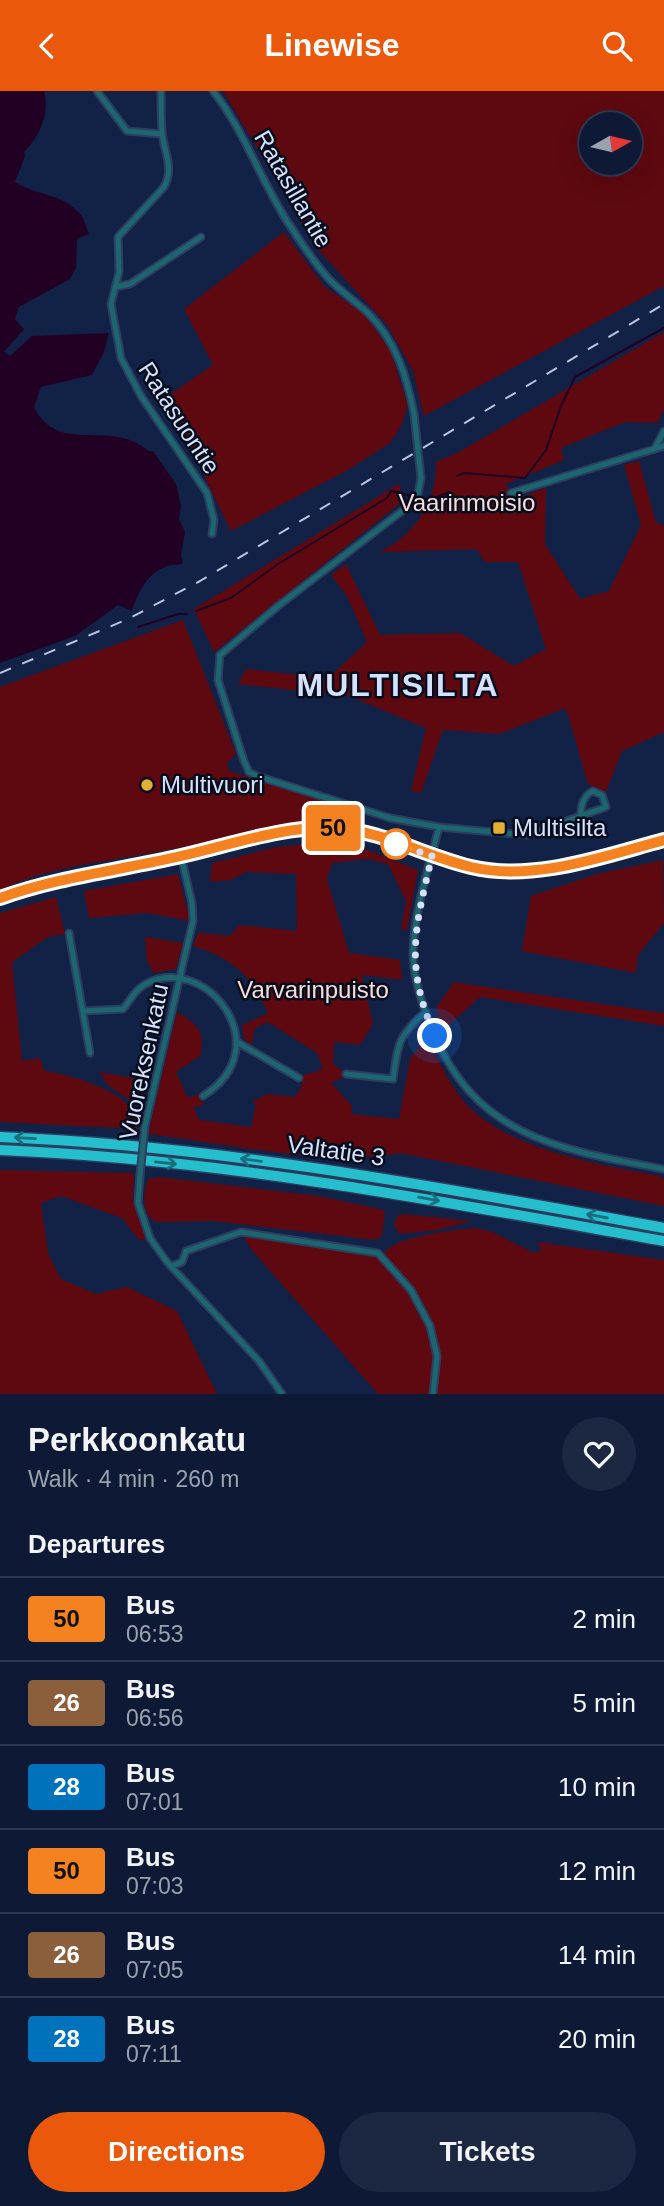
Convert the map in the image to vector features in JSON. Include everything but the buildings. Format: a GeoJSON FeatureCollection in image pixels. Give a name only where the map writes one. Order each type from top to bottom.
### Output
{"type":"FeatureCollection","features":[{"type":"Feature","properties":{"kind":"highway","name":"Valtatie 3"},"geometry":{"type":"LineString","coordinates":[[0,1137],[129,1145],[262,1161],[423,1185],[664,1228]]}},
{"type":"Feature","properties":{"kind":"highway","name":"Valtatie 3"},"geometry":{"type":"LineString","coordinates":[[0,1150],[128,1159],[273,1176],[398,1194],[664,1241]]}},
{"type":"Feature","properties":{"kind":"main road"},"geometry":{"type":"LineString","coordinates":[[0,898],[70,879],[279,834],[331,828],[372,835],[472,867],[518,871],[567,864],[664,840]]}},
{"type":"Feature","properties":{"kind":"street"},"geometry":{"type":"LineString","coordinates":[[97,91],[127,131],[162,134]]}},
{"type":"Feature","properties":{"kind":"street","name":"Ratasuontie"},"geometry":{"type":"LineString","coordinates":[[161,91],[162,134],[169,161],[167,181],[118,237],[119,272],[111,304],[124,367],[207,493],[214,520],[212,534]]}},
{"type":"Feature","properties":{"kind":"street","name":"Ratasillantie"},"geometry":{"type":"LineString","coordinates":[[213,91],[233,121],[266,188],[311,258],[370,315],[392,346],[407,379],[421,478],[418,494],[410,505],[278,606],[220,655],[218,680],[249,772],[390,818],[439,827]]}},
{"type":"Feature","properties":{"kind":"street"},"geometry":{"type":"LineString","coordinates":[[115,287],[130,284],[201,237]]}},
{"type":"Feature","properties":{"kind":"street"},"geometry":{"type":"LineString","coordinates":[[654,449],[664,431]]}},
{"type":"Feature","properties":{"kind":"street"},"geometry":{"type":"LineString","coordinates":[[511,493],[664,446]]}},
{"type":"Feature","properties":{"kind":"street"},"geometry":{"type":"LineString","coordinates":[[581,816],[581,805],[588,794],[600,793],[606,807],[581,816],[527,835],[439,827],[413,953],[418,988],[451,1067],[471,1092],[498,1117],[528,1135],[560,1148],[664,1169]]}},
{"type":"Feature","properties":{"kind":"street","name":"Vuoreksenkatu"},"geometry":{"type":"LineString","coordinates":[[181,856],[194,916],[145,1126],[138,1203],[143,1223],[172,1266],[232,1329],[282,1394]]}},
{"type":"Feature","properties":{"kind":"street"},"geometry":{"type":"LineString","coordinates":[[69,933],[90,1053]]}},
{"type":"Feature","properties":{"kind":"street"},"geometry":{"type":"LineString","coordinates":[[83,1011],[123,1009],[146,984],[166,978],[198,985],[218,998],[232,1020],[237,1042],[230,1070],[219,1085],[203,1096]]}},
{"type":"Feature","properties":{"kind":"street"},"geometry":{"type":"LineString","coordinates":[[346,1074],[393,1079],[399,1040],[407,1028],[426,1012]]}},
{"type":"Feature","properties":{"kind":"street"},"geometry":{"type":"LineString","coordinates":[[237,1042],[299,1078]]}},
{"type":"Feature","properties":{"kind":"street"},"geometry":{"type":"LineString","coordinates":[[172,1266],[182,1262],[186,1251],[237,1232],[378,1253],[411,1290],[430,1326],[437,1356],[433,1394]]}},
{"type":"Feature","properties":{"kind":"green space"},"geometry":{"type":"Polygon","coordinates":[[[223,91],[664,91],[664,286],[424,416],[413,371],[388,326],[315,246],[223,91]]]}},
{"type":"Feature","properties":{"kind":"green space"},"geometry":{"type":"Polygon","coordinates":[[[284,232],[324,286],[365,315],[390,350],[408,405],[401,426],[390,443],[346,471],[231,531],[166,397],[213,365],[184,309],[284,232]]]}},
{"type":"Feature","properties":{"kind":"green space","name":"Vaarinmoisio"},"geometry":{"type":"Polygon","coordinates":[[[664,332],[664,409],[657,423],[625,422],[561,448],[564,460],[506,484],[512,502],[546,487],[545,544],[580,599],[609,591],[641,525],[624,465],[639,461],[656,522],[664,526],[664,732],[622,751],[606,792],[588,784],[566,708],[499,734],[443,730],[421,793],[411,791],[426,728],[349,696],[238,684],[246,669],[328,678],[367,642],[347,596],[331,575],[346,564],[380,635],[460,633],[514,666],[546,649],[518,562],[485,562],[477,549],[380,552],[404,536],[422,515],[433,490],[436,462],[461,451],[664,332]]]}},
{"type":"Feature","properties":{"kind":"green space"},"geometry":{"type":"Polygon","coordinates":[[[399,484],[404,500],[214,652],[194,609],[399,484]]]}},
{"type":"Feature","properties":{"kind":"green space"},"geometry":{"type":"Polygon","coordinates":[[[183,620],[236,754],[227,763],[229,771],[348,809],[315,820],[68,868],[33,877],[0,890],[0,687],[183,620]]]}},
{"type":"Feature","properties":{"kind":"green space","name":"Varvarinpuisto"},"geometry":{"type":"Polygon","coordinates":[[[326,842],[360,847],[418,870],[407,930],[401,929],[406,901],[388,864],[367,859],[332,863],[327,879],[349,953],[400,960],[402,980],[362,975],[373,1024],[360,1045],[334,1042],[333,1064],[343,1071],[343,1077],[331,1083],[352,1106],[351,1114],[399,1119],[410,1059],[426,1037],[456,1091],[479,1116],[501,1130],[553,1152],[660,1176],[664,1179],[664,1206],[400,1153],[372,1157],[309,1156],[148,1134],[177,1012],[195,1024],[201,1034],[200,1056],[176,1072],[188,1098],[199,1094],[204,1104],[194,1108],[199,1120],[251,1127],[256,1105],[252,1102],[267,1094],[295,1097],[302,1085],[301,1076],[323,1069],[317,1053],[268,1022],[255,1028],[251,1046],[244,1038],[242,1025],[268,1013],[262,1000],[239,970],[220,957],[193,946],[198,933],[230,936],[239,925],[297,931],[296,874],[246,872],[231,880],[210,882],[212,863],[277,847],[326,842]]]}},
{"type":"Feature","properties":{"kind":"green space"},"geometry":{"type":"Polygon","coordinates":[[[663,860],[664,923],[638,955],[636,973],[522,951],[531,896],[597,874],[663,860]]]}},
{"type":"Feature","properties":{"kind":"green space"},"geometry":{"type":"Polygon","coordinates":[[[178,874],[190,921],[147,913],[89,918],[84,891],[178,874]]]}},
{"type":"Feature","properties":{"kind":"green space"},"geometry":{"type":"Polygon","coordinates":[[[56,897],[65,934],[48,937],[12,962],[22,1061],[40,1058],[44,1070],[87,1082],[116,1095],[128,1105],[135,1116],[138,1129],[0,1122],[0,913],[56,897]]]}},
{"type":"Feature","properties":{"kind":"green space"},"geometry":{"type":"Polygon","coordinates":[[[145,937],[183,943],[176,969],[153,973],[147,960],[145,937]]]}},
{"type":"Feature","properties":{"kind":"green space"},"geometry":{"type":"Polygon","coordinates":[[[454,982],[664,1013],[664,1026],[480,997],[442,1031],[436,1008],[454,982]]]}},
{"type":"Feature","properties":{"kind":"green space"},"geometry":{"type":"Polygon","coordinates":[[[150,1067],[141,1108],[109,1086],[99,1072],[133,1078],[150,1067]]]}},
{"type":"Feature","properties":{"kind":"green space"},"geometry":{"type":"Polygon","coordinates":[[[0,1170],[134,1173],[133,1200],[146,1238],[140,1241],[122,1218],[61,1196],[41,1203],[48,1253],[61,1279],[96,1294],[127,1287],[177,1311],[217,1394],[0,1394],[0,1170]]]}},
{"type":"Feature","properties":{"kind":"green space"},"geometry":{"type":"Polygon","coordinates":[[[159,1177],[318,1196],[380,1209],[385,1212],[382,1236],[375,1240],[214,1221],[156,1222],[148,1214],[144,1197],[148,1179],[159,1177]]]}},
{"type":"Feature","properties":{"kind":"green space"},"geometry":{"type":"Polygon","coordinates":[[[404,1214],[472,1221],[437,1230],[399,1234],[394,1224],[397,1216],[404,1214]]]}},
{"type":"Feature","properties":{"kind":"green space"},"geometry":{"type":"Polygon","coordinates":[[[476,1228],[492,1232],[534,1253],[542,1250],[537,1242],[664,1260],[664,1394],[435,1394],[437,1365],[431,1324],[420,1298],[392,1266],[385,1252],[413,1238],[476,1228]]]}},
{"type":"Feature","properties":{"kind":"green space"},"geometry":{"type":"Polygon","coordinates":[[[243,1236],[370,1253],[381,1260],[414,1297],[429,1328],[436,1356],[431,1394],[378,1394],[251,1249],[243,1236]]]}},
{"type":"Feature","properties":{"kind":"shaded area"},"geometry":{"type":"Polygon","coordinates":[[[0,91],[44,91],[45,116],[35,139],[24,152],[25,156],[15,182],[66,202],[82,216],[89,234],[77,239],[76,268],[70,279],[19,307],[15,319],[24,329],[4,352],[10,356],[32,336],[109,333],[104,352],[92,375],[41,387],[34,407],[44,422],[57,430],[71,434],[117,437],[153,451],[176,484],[181,506],[179,519],[185,532],[181,555],[183,563],[167,566],[154,573],[140,591],[132,611],[118,605],[75,636],[0,663],[0,91]]]}},
{"type":"Feature","properties":{"kind":"waterway"},"geometry":{"type":"LineString","coordinates":[[457,476],[464,473],[525,478],[546,450],[561,406],[575,377],[664,328]]}},
{"type":"Feature","properties":{"kind":"waterway"},"geometry":{"type":"LineString","coordinates":[[196,611],[231,598],[278,564],[387,498],[391,491],[430,500],[449,492]]}},
{"type":"Feature","properties":{"kind":"waterway"},"geometry":{"type":"LineString","coordinates":[[138,627],[178,614],[187,614]]}},
{"type":"Feature","properties":{"kind":"railway"},"geometry":{"type":"LineString","coordinates":[[0,673],[128,619],[200,581],[664,304]]}},
{"type":"Feature","properties":{"kind":"bus line","name":"50"},"geometry":{"type":"LineString","coordinates":[[0,898],[81,877],[302,830],[331,828],[372,835],[432,856],[491,871],[535,870],[664,840]]}},
{"type":"Feature","properties":{"kind":"place","name":"Multivuori"},"geometry":{"type":"Point","coordinates":[147,785]}},
{"type":"Feature","properties":{"kind":"place","name":"Multisilta"},"geometry":{"type":"Point","coordinates":[499,828]}},
{"type":"Feature","properties":{"kind":"district","name":"MULTISILTA"},"geometry":{"type":"Point","coordinates":[398,685]}},
{"type":"Feature","properties":{"kind":"route"},"geometry":{"type":"LineString","coordinates":[[396,844],[432,856],[414,940],[413,959],[418,988],[435,1036]]}}]}
